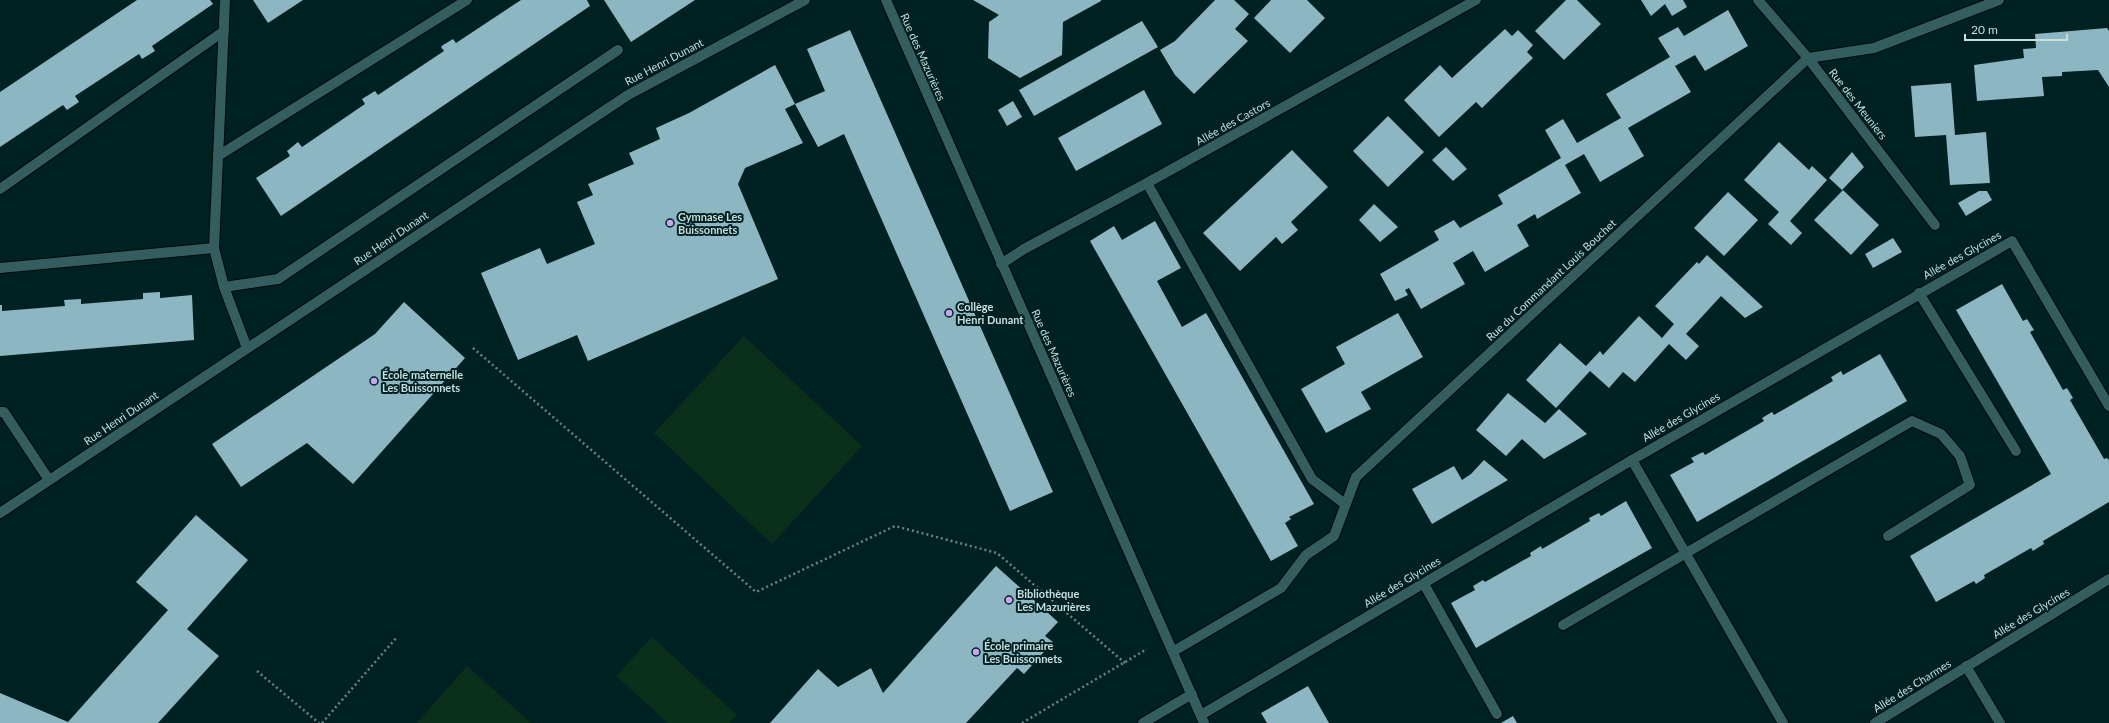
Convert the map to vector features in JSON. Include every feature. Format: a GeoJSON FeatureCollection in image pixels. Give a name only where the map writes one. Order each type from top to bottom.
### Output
{"type":"FeatureCollection","features":[{"type":"Feature","properties":{"kind":"street"},"geometry":{"type":"LineString","coordinates":[[225,0],[214,248],[224,287],[247,348]]}},
{"type":"Feature","properties":{"kind":"street"},"geometry":{"type":"LineString","coordinates":[[218,156],[467,0]]}},
{"type":"Feature","properties":{"kind":"street","name":"Rue Henri Dunant"},"geometry":{"type":"LineString","coordinates":[[0,513],[628,95],[805,0]]}},
{"type":"Feature","properties":{"kind":"street","name":"Rue des Mazurières"},"geometry":{"type":"LineString","coordinates":[[886,0],[1001,264],[1174,650],[1202,719]]}},
{"type":"Feature","properties":{"kind":"street","name":"Allée des Castors"},"geometry":{"type":"LineString","coordinates":[[1001,264],[1024,249],[1147,183],[1476,0]]}},
{"type":"Feature","properties":{"kind":"street","name":"Rue des Meuniers"},"geometry":{"type":"LineString","coordinates":[[1758,0],[1808,58],[1936,225]]}},
{"type":"Feature","properties":{"kind":"street"},"geometry":{"type":"LineString","coordinates":[[1808,58],[1874,48],[1999,0]]}},
{"type":"Feature","properties":{"kind":"street"},"geometry":{"type":"LineString","coordinates":[[0,189],[224,31]]}},
{"type":"Feature","properties":{"kind":"street"},"geometry":{"type":"LineString","coordinates":[[224,287],[278,279],[618,50]]}},
{"type":"Feature","properties":{"kind":"street","name":"Rue du Commandant Louis Bouchet"},"geometry":{"type":"LineString","coordinates":[[1174,650],[1281,588],[1306,555],[1334,536],[1356,477],[1808,58]]}},
{"type":"Feature","properties":{"kind":"street"},"geometry":{"type":"LineString","coordinates":[[1147,183],[1312,479],[1345,504]]}},
{"type":"Feature","properties":{"kind":"street","name":"Allée des Glycines"},"geometry":{"type":"LineString","coordinates":[[1202,719],[1632,460],[1919,293],[2012,241],[2109,406]]}},
{"type":"Feature","properties":{"kind":"street"},"geometry":{"type":"LineString","coordinates":[[0,268],[214,248]]}},
{"type":"Feature","properties":{"kind":"street"},"geometry":{"type":"LineString","coordinates":[[1919,293],[2016,451]]}},
{"type":"Feature","properties":{"kind":"street"},"geometry":{"type":"LineString","coordinates":[[0,412],[4,412],[49,480]]}},
{"type":"Feature","properties":{"kind":"street"},"geometry":{"type":"LineString","coordinates":[[1563,625],[1912,421],[1941,434],[1960,456],[1970,485],[1888,536]]}},
{"type":"Feature","properties":{"kind":"street"},"geometry":{"type":"LineString","coordinates":[[1632,460],[1684,553],[1783,723]]}},
{"type":"Feature","properties":{"kind":"street","name":"Allée des Glycines"},"geometry":{"type":"LineString","coordinates":[[1966,666],[2109,579]]}},
{"type":"Feature","properties":{"kind":"street"},"geometry":{"type":"LineString","coordinates":[[1424,584],[1497,714]]}},
{"type":"Feature","properties":{"kind":"street","name":"Allée des Charmes"},"geometry":{"type":"LineString","coordinates":[[1875,723],[1966,666],[2000,723]]}},
{"type":"Feature","properties":{"kind":"street"},"geometry":{"type":"LineString","coordinates":[[1143,723],[1192,694]]}},
{"type":"Feature","properties":{"kind":"path"},"geometry":{"type":"LineString","coordinates":[[473,348],[756,592],[895,526],[997,553],[1125,663]]}},
{"type":"Feature","properties":{"kind":"path"},"geometry":{"type":"LineString","coordinates":[[257,671],[321,723],[397,637]]}},
{"type":"Feature","properties":{"kind":"path"},"geometry":{"type":"LineString","coordinates":[[1022,723],[1168,637]]}},
{"type":"Feature","properties":{"kind":"green space"},"geometry":{"type":"Polygon","coordinates":[[[744,336],[862,446],[772,544],[654,433],[744,336]]]}},
{"type":"Feature","properties":{"kind":"green space"},"geometry":{"type":"Polygon","coordinates":[[[652,637],[737,715],[730,723],[668,723],[616,676],[652,637]]]}},
{"type":"Feature","properties":{"kind":"green space"},"geometry":{"type":"Polygon","coordinates":[[[467,666],[531,723],[417,723],[467,666]]]}},
{"type":"Feature","properties":{"kind":"building"},"geometry":{"type":"Polygon","coordinates":[[[137,0],[210,0],[213,4],[152,46],[155,51],[142,59],[139,54],[75,96],[79,102],[67,110],[63,105],[0,147],[0,92],[137,0]]]}},
{"type":"Feature","properties":{"kind":"building"},"geometry":{"type":"Polygon","coordinates":[[[253,0],[303,0],[268,23],[253,0]]]}},
{"type":"Feature","properties":{"kind":"building"},"geometry":{"type":"Polygon","coordinates":[[[521,0],[587,0],[590,6],[281,216],[256,178],[290,156],[287,151],[298,142],[302,147],[365,104],[362,99],[375,91],[378,95],[444,51],[441,47],[443,45],[453,39],[456,43],[521,0]]]}},
{"type":"Feature","properties":{"kind":"building"},"geometry":{"type":"Polygon","coordinates":[[[604,0],[695,0],[631,42],[604,0]]]}},
{"type":"Feature","properties":{"kind":"building"},"geometry":{"type":"Polygon","coordinates":[[[973,0],[1101,1],[1063,22],[1062,55],[1020,78],[988,58],[989,22],[999,15],[973,0]]]}},
{"type":"Feature","properties":{"kind":"building"},"geometry":{"type":"Polygon","coordinates":[[[1215,0],[1234,0],[1249,14],[1235,29],[1248,41],[1194,94],[1175,75],[1160,50],[1175,41],[1215,0]]]}},
{"type":"Feature","properties":{"kind":"building"},"geometry":{"type":"Polygon","coordinates":[[[1271,0],[1307,0],[1325,18],[1290,53],[1254,18],[1271,0]]]}},
{"type":"Feature","properties":{"kind":"building"},"geometry":{"type":"Polygon","coordinates":[[[1566,0],[1577,0],[1601,24],[1564,60],[1535,31],[1566,0]]]}},
{"type":"Feature","properties":{"kind":"building"},"geometry":{"type":"Polygon","coordinates":[[[1641,0],[1683,0],[1687,7],[1672,16],[1665,4],[1651,16],[1641,0]]]}},
{"type":"Feature","properties":{"kind":"building"},"geometry":{"type":"Polygon","coordinates":[[[1728,10],[1748,46],[1705,71],[1695,55],[1675,66],[1691,92],[1628,128],[1644,156],[1600,182],[1584,154],[1565,165],[1581,193],[1537,219],[1535,214],[1517,225],[1529,246],[1485,272],[1473,251],[1453,263],[1465,284],[1421,309],[1409,288],[1405,290],[1408,295],[1395,301],[1380,274],[1439,240],[1434,231],[1454,220],[1460,228],[1503,204],[1498,195],[1561,158],[1545,130],[1563,119],[1577,143],[1621,118],[1606,94],[1670,57],[1658,38],[1678,27],[1684,36],[1728,10]]]}},
{"type":"Feature","properties":{"kind":"building"},"geometry":{"type":"Polygon","coordinates":[[[1142,21],[1158,47],[1034,116],[1019,90],[1142,21]]]}},
{"type":"Feature","properties":{"kind":"building"},"geometry":{"type":"Polygon","coordinates":[[[2107,28],[2109,31],[2109,87],[2098,70],[2062,72],[2062,76],[2042,77],[2044,96],[1977,101],[1974,65],[2024,58],[2023,49],[2036,48],[2035,34],[2107,28]]]}},
{"type":"Feature","properties":{"kind":"building"},"geometry":{"type":"Polygon","coordinates":[[[1505,29],[1512,36],[1518,30],[1533,45],[1527,52],[1533,58],[1482,108],[1476,102],[1439,137],[1404,100],[1440,65],[1452,78],[1505,29]]]}},
{"type":"Feature","properties":{"kind":"building","name":"Collège Henri Dunant"},"geometry":{"type":"Polygon","coordinates":[[[850,30],[1053,492],[1010,511],[844,134],[818,147],[795,104],[825,91],[807,49],[850,30]]]}},
{"type":"Feature","properties":{"kind":"building","name":"Gymnase Les Buissonnets"},"geometry":{"type":"Polygon","coordinates":[[[775,65],[795,104],[785,109],[803,143],[745,168],[738,184],[778,279],[588,361],[577,335],[518,360],[481,273],[540,248],[547,264],[595,244],[577,202],[593,195],[588,184],[634,164],[629,153],[660,139],[656,128],[689,113],[775,65]]]}},
{"type":"Feature","properties":{"kind":"building"},"geometry":{"type":"Polygon","coordinates":[[[1951,83],[1955,135],[1986,132],[1990,183],[1950,185],[1946,135],[1915,137],[1911,86],[1951,83]]]}},
{"type":"Feature","properties":{"kind":"building"},"geometry":{"type":"Polygon","coordinates":[[[1144,90],[1162,124],[1076,171],[1058,138],[1144,90]]]}},
{"type":"Feature","properties":{"kind":"building"},"geometry":{"type":"Polygon","coordinates":[[[1013,101],[1022,117],[1007,126],[998,110],[1013,101]]]}},
{"type":"Feature","properties":{"kind":"building"},"geometry":{"type":"Polygon","coordinates":[[[1388,116],[1424,152],[1388,187],[1353,151],[1388,116]]]}},
{"type":"Feature","properties":{"kind":"building"},"geometry":{"type":"Polygon","coordinates":[[[1779,142],[1809,170],[1812,166],[1827,180],[1790,221],[1802,233],[1791,245],[1768,224],[1779,212],[1744,180],[1779,142]]]}},
{"type":"Feature","properties":{"kind":"building"},"geometry":{"type":"Polygon","coordinates":[[[1446,147],[1467,169],[1453,181],[1432,160],[1446,147]]]}},
{"type":"Feature","properties":{"kind":"building"},"geometry":{"type":"Polygon","coordinates":[[[1292,150],[1328,187],[1291,222],[1298,230],[1282,244],[1276,237],[1240,271],[1203,233],[1292,150]]]}},
{"type":"Feature","properties":{"kind":"building"},"geometry":{"type":"Polygon","coordinates":[[[1852,152],[1864,167],[1842,190],[1829,178],[1852,152]]]}},
{"type":"Feature","properties":{"kind":"building"},"geometry":{"type":"Polygon","coordinates":[[[1843,190],[1879,225],[1851,255],[1814,220],[1843,190]]]}},
{"type":"Feature","properties":{"kind":"building"},"geometry":{"type":"Polygon","coordinates":[[[1979,191],[1987,191],[1992,200],[1966,216],[1958,203],[1979,191]]]}},
{"type":"Feature","properties":{"kind":"building"},"geometry":{"type":"Polygon","coordinates":[[[1728,192],[1758,220],[1724,256],[1694,228],[1728,192]]]}},
{"type":"Feature","properties":{"kind":"building"},"geometry":{"type":"Polygon","coordinates":[[[1374,204],[1398,227],[1380,242],[1359,220],[1374,204]]]}},
{"type":"Feature","properties":{"kind":"building"},"geometry":{"type":"Polygon","coordinates":[[[1155,221],[1181,268],[1157,281],[1182,327],[1206,313],[1314,504],[1289,517],[1291,519],[1285,523],[1298,546],[1271,561],[1090,241],[1114,226],[1122,240],[1155,221]]]}},
{"type":"Feature","properties":{"kind":"building"},"geometry":{"type":"Polygon","coordinates":[[[1893,238],[1902,252],[1873,268],[1865,254],[1893,238]]]}},
{"type":"Feature","properties":{"kind":"building"},"geometry":{"type":"Polygon","coordinates":[[[1707,255],[1763,307],[1745,318],[1721,296],[1686,334],[1699,346],[1686,360],[1669,344],[1635,382],[1623,372],[1609,388],[1590,371],[1556,408],[1526,380],[1560,343],[1586,366],[1600,351],[1603,355],[1639,316],[1662,338],[1674,324],[1655,306],[1697,262],[1699,264],[1707,255]]]}},
{"type":"Feature","properties":{"kind":"building"},"geometry":{"type":"Polygon","coordinates":[[[2002,284],[2023,321],[2027,319],[2034,330],[2030,332],[2063,390],[2067,388],[2073,398],[2070,400],[2104,459],[2107,458],[2109,460],[2109,502],[2043,541],[2044,544],[2033,551],[2031,548],[1984,575],[1985,578],[1976,584],[1974,581],[1936,602],[1910,556],[2051,474],[1956,310],[2002,284]]]}},
{"type":"Feature","properties":{"kind":"building"},"geometry":{"type":"Polygon","coordinates":[[[160,292],[160,298],[192,295],[194,340],[0,356],[0,305],[2,305],[2,311],[65,306],[64,300],[81,299],[81,304],[143,299],[143,293],[160,292]]]}},
{"type":"Feature","properties":{"kind":"building","name":"École maternelle Les Buissonnets"},"geometry":{"type":"Polygon","coordinates":[[[404,302],[465,358],[353,484],[307,443],[241,487],[212,444],[375,334],[404,302]]]}},
{"type":"Feature","properties":{"kind":"building"},"geometry":{"type":"Polygon","coordinates":[[[1398,313],[1423,357],[1361,392],[1371,409],[1326,433],[1301,389],[1345,364],[1336,347],[1398,313]]]}},
{"type":"Feature","properties":{"kind":"building"},"geometry":{"type":"Polygon","coordinates":[[[1880,354],[1907,401],[1697,522],[1670,475],[1694,462],[1691,458],[1703,452],[1705,455],[1764,421],[1762,418],[1772,412],[1774,415],[1833,381],[1831,377],[1841,371],[1843,375],[1880,354]]]}},
{"type":"Feature","properties":{"kind":"building"},"geometry":{"type":"Polygon","coordinates":[[[1508,393],[1545,423],[1559,409],[1587,434],[1544,459],[1522,439],[1506,456],[1476,430],[1508,393]]]}},
{"type":"Feature","properties":{"kind":"building"},"geometry":{"type":"Polygon","coordinates":[[[1484,460],[1508,480],[1432,524],[1412,489],[1454,466],[1462,480],[1471,474],[1484,460]]]}},
{"type":"Feature","properties":{"kind":"building"},"geometry":{"type":"Polygon","coordinates":[[[1626,501],[1652,548],[1476,648],[1451,603],[1475,590],[1473,586],[1483,580],[1485,582],[1531,556],[1530,553],[1541,546],[1542,549],[1590,521],[1589,518],[1599,513],[1601,516],[1626,501]]]}},
{"type":"Feature","properties":{"kind":"building"},"geometry":{"type":"Polygon","coordinates":[[[196,515],[248,560],[187,629],[219,656],[158,723],[0,723],[0,693],[68,722],[168,610],[136,582],[196,515]]]}},
{"type":"Feature","properties":{"kind":"building","name":"École primaire Les Buissonnets"},"geometry":{"type":"Polygon","coordinates":[[[996,566],[1058,622],[1045,636],[1053,642],[1024,674],[1017,668],[966,723],[770,723],[818,669],[838,687],[871,668],[883,693],[996,566]]]}},
{"type":"Feature","properties":{"kind":"building"},"geometry":{"type":"Polygon","coordinates":[[[1308,686],[1329,723],[1267,723],[1261,713],[1308,686]]]}},
{"type":"Feature","properties":{"kind":"building"},"geometry":{"type":"Polygon","coordinates":[[[1513,716],[1517,723],[1501,723],[1513,716]]]}},
{"type":"Feature","properties":{"kind":"place","name":"Gymnase Les Buissonnets"},"geometry":{"type":"Point","coordinates":[670,223]}},
{"type":"Feature","properties":{"kind":"place","name":"Collège Henri Dunant"},"geometry":{"type":"Point","coordinates":[949,313]}},
{"type":"Feature","properties":{"kind":"place","name":"École maternelle Les Buissonnets"},"geometry":{"type":"Point","coordinates":[374,381]}},
{"type":"Feature","properties":{"kind":"place","name":"Bibliothèque Les Mazurières"},"geometry":{"type":"Point","coordinates":[1009,600]}},
{"type":"Feature","properties":{"kind":"place","name":"École primaire Les Buissonnets"},"geometry":{"type":"Point","coordinates":[976,652]}}]}
